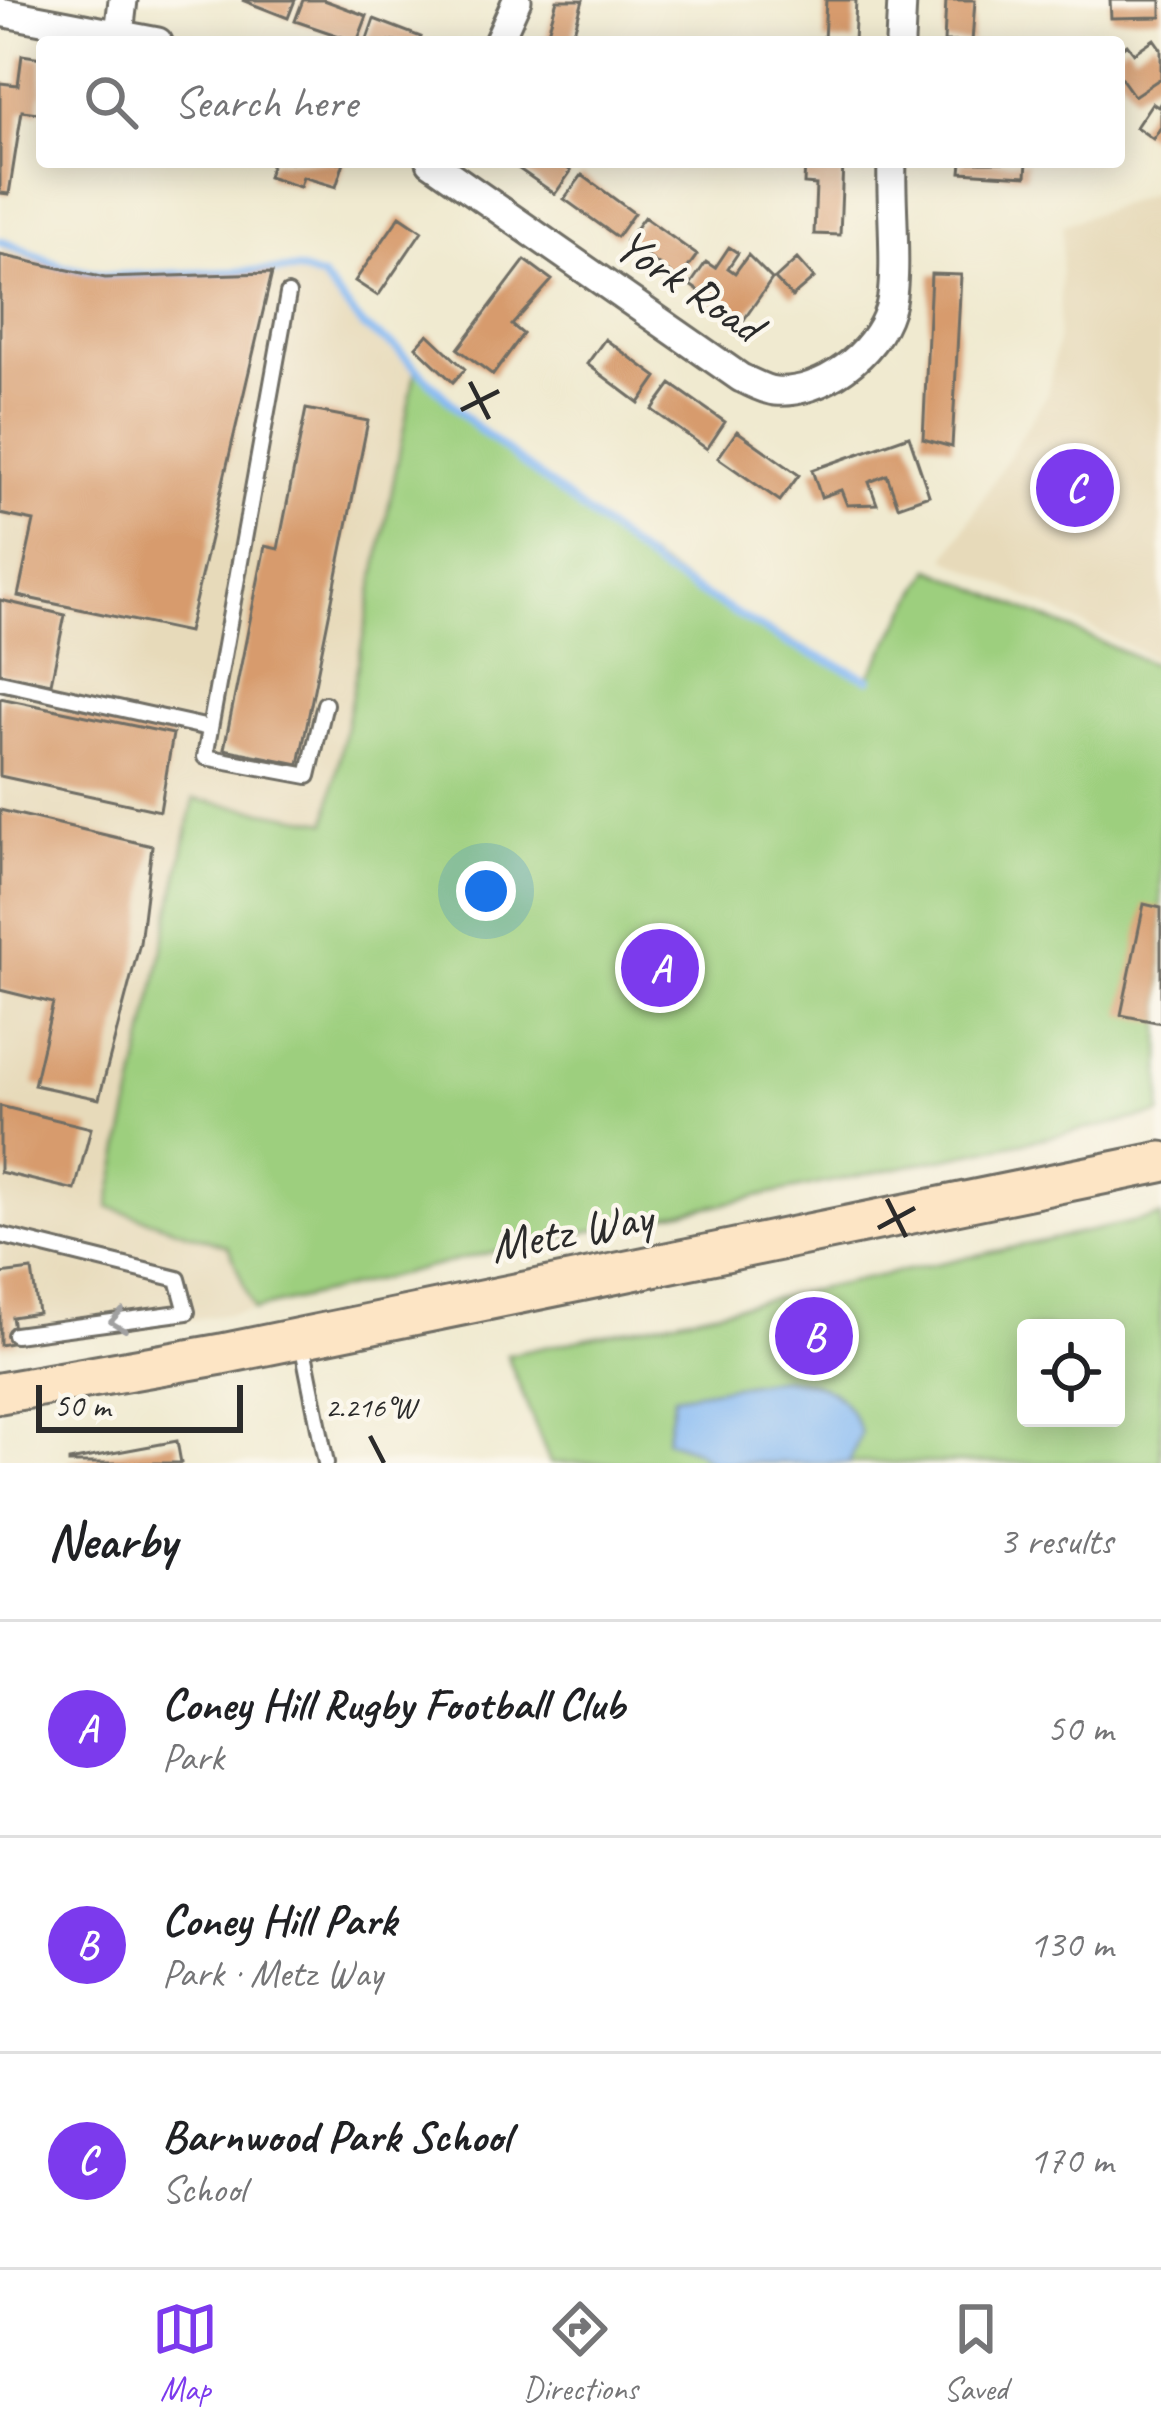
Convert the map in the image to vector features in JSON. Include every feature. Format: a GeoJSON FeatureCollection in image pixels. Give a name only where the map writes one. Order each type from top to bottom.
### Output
{"type":"FeatureCollection","features":[{"type":"Feature","properties":{"kind":"street"},"geometry":{"type":"LineString","coordinates":[[118,34],[123,0]]}},
{"type":"Feature","properties":{"kind":"street"},"geometry":{"type":"LineString","coordinates":[[501,36],[517,0]]}},
{"type":"Feature","properties":{"kind":"street"},"geometry":{"type":"LineString","coordinates":[[900,36],[902,0]]}},
{"type":"Feature","properties":{"kind":"street"},"geometry":{"type":"LineString","coordinates":[[0,12],[128,36]]}},
{"type":"Feature","properties":{"kind":"street","name":"York Road"},"geometry":{"type":"LineString","coordinates":[[440,168],[741,378],[775,391],[805,387],[838,373],[869,347],[890,308],[892,168]]}},
{"type":"Feature","properties":{"kind":"street","name":"Metz Way"},"geometry":{"type":"LineString","coordinates":[[0,1393],[1161,1162]]}},
{"type":"Feature","properties":{"kind":"lane"},"geometry":{"type":"LineString","coordinates":[[288,294],[209,728],[208,759],[308,776],[325,704]]}},
{"type":"Feature","properties":{"kind":"lane"},"geometry":{"type":"LineString","coordinates":[[0,682],[209,728]]}},
{"type":"Feature","properties":{"kind":"lane"},"geometry":{"type":"LineString","coordinates":[[0,1234],[178,1279],[187,1312],[15,1335]]}},
{"type":"Feature","properties":{"kind":"lane"},"geometry":{"type":"LineString","coordinates":[[301,1336],[326,1463]]}},
{"type":"Feature","properties":{"kind":"shaded area"},"geometry":{"type":"Polygon","coordinates":[[[1161,190],[1161,662],[946,558],[1047,394],[1058,341],[1063,225],[1161,190]]]}},
{"type":"Feature","properties":{"kind":"shaded area"},"geometry":{"type":"Polygon","coordinates":[[[0,241],[105,278],[298,270],[322,278],[365,328],[416,367],[327,822],[194,799],[110,1207],[228,1246],[254,1310],[0,1350],[0,241]]]}},
{"type":"Feature","properties":{"kind":"green space"},"geometry":{"type":"Polygon","coordinates":[[[416,367],[518,461],[627,544],[744,616],[868,678],[931,569],[1161,668],[1161,1114],[517,1246],[254,1310],[228,1246],[109,1207],[194,799],[327,822],[416,367]]]}},
{"type":"Feature","properties":{"kind":"green space"},"geometry":{"type":"Polygon","coordinates":[[[1161,1216],[1161,1463],[550,1463],[507,1355],[1161,1216]]]}},
{"type":"Feature","properties":{"kind":"water"},"geometry":{"type":"Polygon","coordinates":[[[782,1378],[822,1386],[841,1399],[861,1433],[849,1463],[711,1463],[695,1450],[666,1440],[674,1396],[782,1378]]]}},
{"type":"Feature","properties":{"kind":"building"},"geometry":{"type":"Polygon","coordinates":[[[242,0],[295,0],[288,18],[242,0]]]}},
{"type":"Feature","properties":{"kind":"building"},"geometry":{"type":"Polygon","coordinates":[[[303,0],[324,0],[367,16],[359,36],[339,36],[295,21],[303,0]]]}},
{"type":"Feature","properties":{"kind":"building"},"geometry":{"type":"Polygon","coordinates":[[[557,0],[583,0],[573,36],[547,36],[557,0]]]}},
{"type":"Feature","properties":{"kind":"building"},"geometry":{"type":"Polygon","coordinates":[[[826,0],[856,0],[854,36],[824,36],[826,0]]]}},
{"type":"Feature","properties":{"kind":"building"},"geometry":{"type":"Polygon","coordinates":[[[946,0],[975,0],[972,36],[944,36],[946,0]]]}},
{"type":"Feature","properties":{"kind":"building"},"geometry":{"type":"Polygon","coordinates":[[[1110,0],[1161,0],[1161,17],[1111,18],[1110,0]]]}},
{"type":"Feature","properties":{"kind":"building"},"geometry":{"type":"Polygon","coordinates":[[[374,19],[418,36],[368,36],[374,19]]]}},
{"type":"Feature","properties":{"kind":"building"},"geometry":{"type":"Polygon","coordinates":[[[1154,39],[1161,49],[1161,78],[1134,96],[1125,83],[1125,46],[1134,53],[1154,39]]]}},
{"type":"Feature","properties":{"kind":"building"},"geometry":{"type":"Polygon","coordinates":[[[22,55],[36,57],[36,113],[22,111],[9,194],[0,193],[0,83],[18,85],[22,55]]]}},
{"type":"Feature","properties":{"kind":"building"},"geometry":{"type":"Polygon","coordinates":[[[1161,102],[1161,127],[1153,139],[1136,127],[1152,103],[1158,107],[1161,102]]]}},
{"type":"Feature","properties":{"kind":"building"},"geometry":{"type":"Polygon","coordinates":[[[270,168],[342,168],[336,187],[303,177],[300,187],[268,177],[270,168]]]}},
{"type":"Feature","properties":{"kind":"building"},"geometry":{"type":"Polygon","coordinates":[[[518,168],[567,168],[571,171],[555,194],[518,168]]]}},
{"type":"Feature","properties":{"kind":"building"},"geometry":{"type":"Polygon","coordinates":[[[805,168],[843,168],[840,235],[814,234],[816,185],[804,184],[805,168]]]}},
{"type":"Feature","properties":{"kind":"building"},"geometry":{"type":"Polygon","coordinates":[[[961,168],[1027,168],[1026,176],[961,172],[961,168]]]}},
{"type":"Feature","properties":{"kind":"building"},"geometry":{"type":"Polygon","coordinates":[[[582,175],[634,213],[617,237],[564,199],[582,175]]]}},
{"type":"Feature","properties":{"kind":"building"},"geometry":{"type":"Polygon","coordinates":[[[400,216],[422,231],[378,296],[355,281],[400,216]]]}},
{"type":"Feature","properties":{"kind":"building"},"geometry":{"type":"Polygon","coordinates":[[[644,217],[697,255],[679,280],[626,241],[644,217]]]}},
{"type":"Feature","properties":{"kind":"building"},"geometry":{"type":"Polygon","coordinates":[[[729,247],[738,253],[728,268],[735,273],[748,255],[772,279],[743,321],[690,285],[706,262],[715,268],[729,247]]]}},
{"type":"Feature","properties":{"kind":"building"},"geometry":{"type":"Polygon","coordinates":[[[0,255],[105,278],[272,273],[188,632],[18,596],[34,521],[0,514],[0,255]]]}},
{"type":"Feature","properties":{"kind":"building"},"geometry":{"type":"Polygon","coordinates":[[[797,259],[814,278],[792,297],[775,279],[797,259]]]}},
{"type":"Feature","properties":{"kind":"building"},"geometry":{"type":"Polygon","coordinates":[[[525,260],[552,280],[512,325],[523,334],[493,375],[458,349],[525,260]]]}},
{"type":"Feature","properties":{"kind":"building"},"geometry":{"type":"Polygon","coordinates":[[[931,274],[961,275],[952,447],[923,439],[931,274]]]}},
{"type":"Feature","properties":{"kind":"building"},"geometry":{"type":"Polygon","coordinates":[[[428,334],[465,369],[453,382],[416,347],[428,334]]]}},
{"type":"Feature","properties":{"kind":"building"},"geometry":{"type":"Polygon","coordinates":[[[605,339],[657,377],[639,403],[587,364],[605,339]]]}},
{"type":"Feature","properties":{"kind":"building"},"geometry":{"type":"Polygon","coordinates":[[[671,384],[725,422],[707,449],[652,410],[671,384]]]}},
{"type":"Feature","properties":{"kind":"building"},"geometry":{"type":"Polygon","coordinates":[[[306,409],[368,421],[299,764],[224,749],[265,546],[278,549],[306,409]]]}},
{"type":"Feature","properties":{"kind":"building"},"geometry":{"type":"Polygon","coordinates":[[[737,431],[799,475],[780,501],[718,458],[737,431]]]}},
{"type":"Feature","properties":{"kind":"building"},"geometry":{"type":"Polygon","coordinates":[[[909,436],[929,495],[898,506],[887,475],[869,482],[877,504],[847,505],[841,490],[821,497],[812,470],[909,436]]]}},
{"type":"Feature","properties":{"kind":"building"},"geometry":{"type":"Polygon","coordinates":[[[0,600],[65,615],[51,683],[0,673],[0,600]]]}},
{"type":"Feature","properties":{"kind":"building"},"geometry":{"type":"Polygon","coordinates":[[[0,698],[173,734],[160,811],[0,776],[0,698]]]}},
{"type":"Feature","properties":{"kind":"building"},"geometry":{"type":"Polygon","coordinates":[[[0,810],[152,846],[140,943],[99,1099],[34,1085],[53,1003],[0,990],[0,810]]]}},
{"type":"Feature","properties":{"kind":"building"},"geometry":{"type":"Polygon","coordinates":[[[1144,904],[1161,908],[1161,1023],[1121,1015],[1144,904]]]}},
{"type":"Feature","properties":{"kind":"building"},"geometry":{"type":"Polygon","coordinates":[[[0,1106],[91,1128],[75,1190],[0,1172],[0,1106]]]}},
{"type":"Feature","properties":{"kind":"building"},"geometry":{"type":"Polygon","coordinates":[[[32,1270],[38,1313],[12,1317],[16,1342],[0,1345],[0,1274],[32,1270]]]}},
{"type":"Feature","properties":{"kind":"building"},"geometry":{"type":"Polygon","coordinates":[[[177,1441],[181,1463],[69,1463],[69,1461],[177,1441]]]}},
{"type":"Feature","properties":{"kind":"waterway"},"geometry":{"type":"LineString","coordinates":[[0,241],[63,267],[105,276],[298,270],[322,278],[365,328],[395,347],[472,424],[659,570],[789,644],[869,679]]}},
{"type":"Feature","properties":{"kind":"place","name":"Barnwood Park School"},"geometry":{"type":"Point","coordinates":[1075,488]}},
{"type":"Feature","properties":{"kind":"place","name":"Coney Hill Rugby Football Club"},"geometry":{"type":"Point","coordinates":[660,968]}},
{"type":"Feature","properties":{"kind":"place","name":"Coney Hill Park"},"geometry":{"type":"Point","coordinates":[814,1336]}}]}
